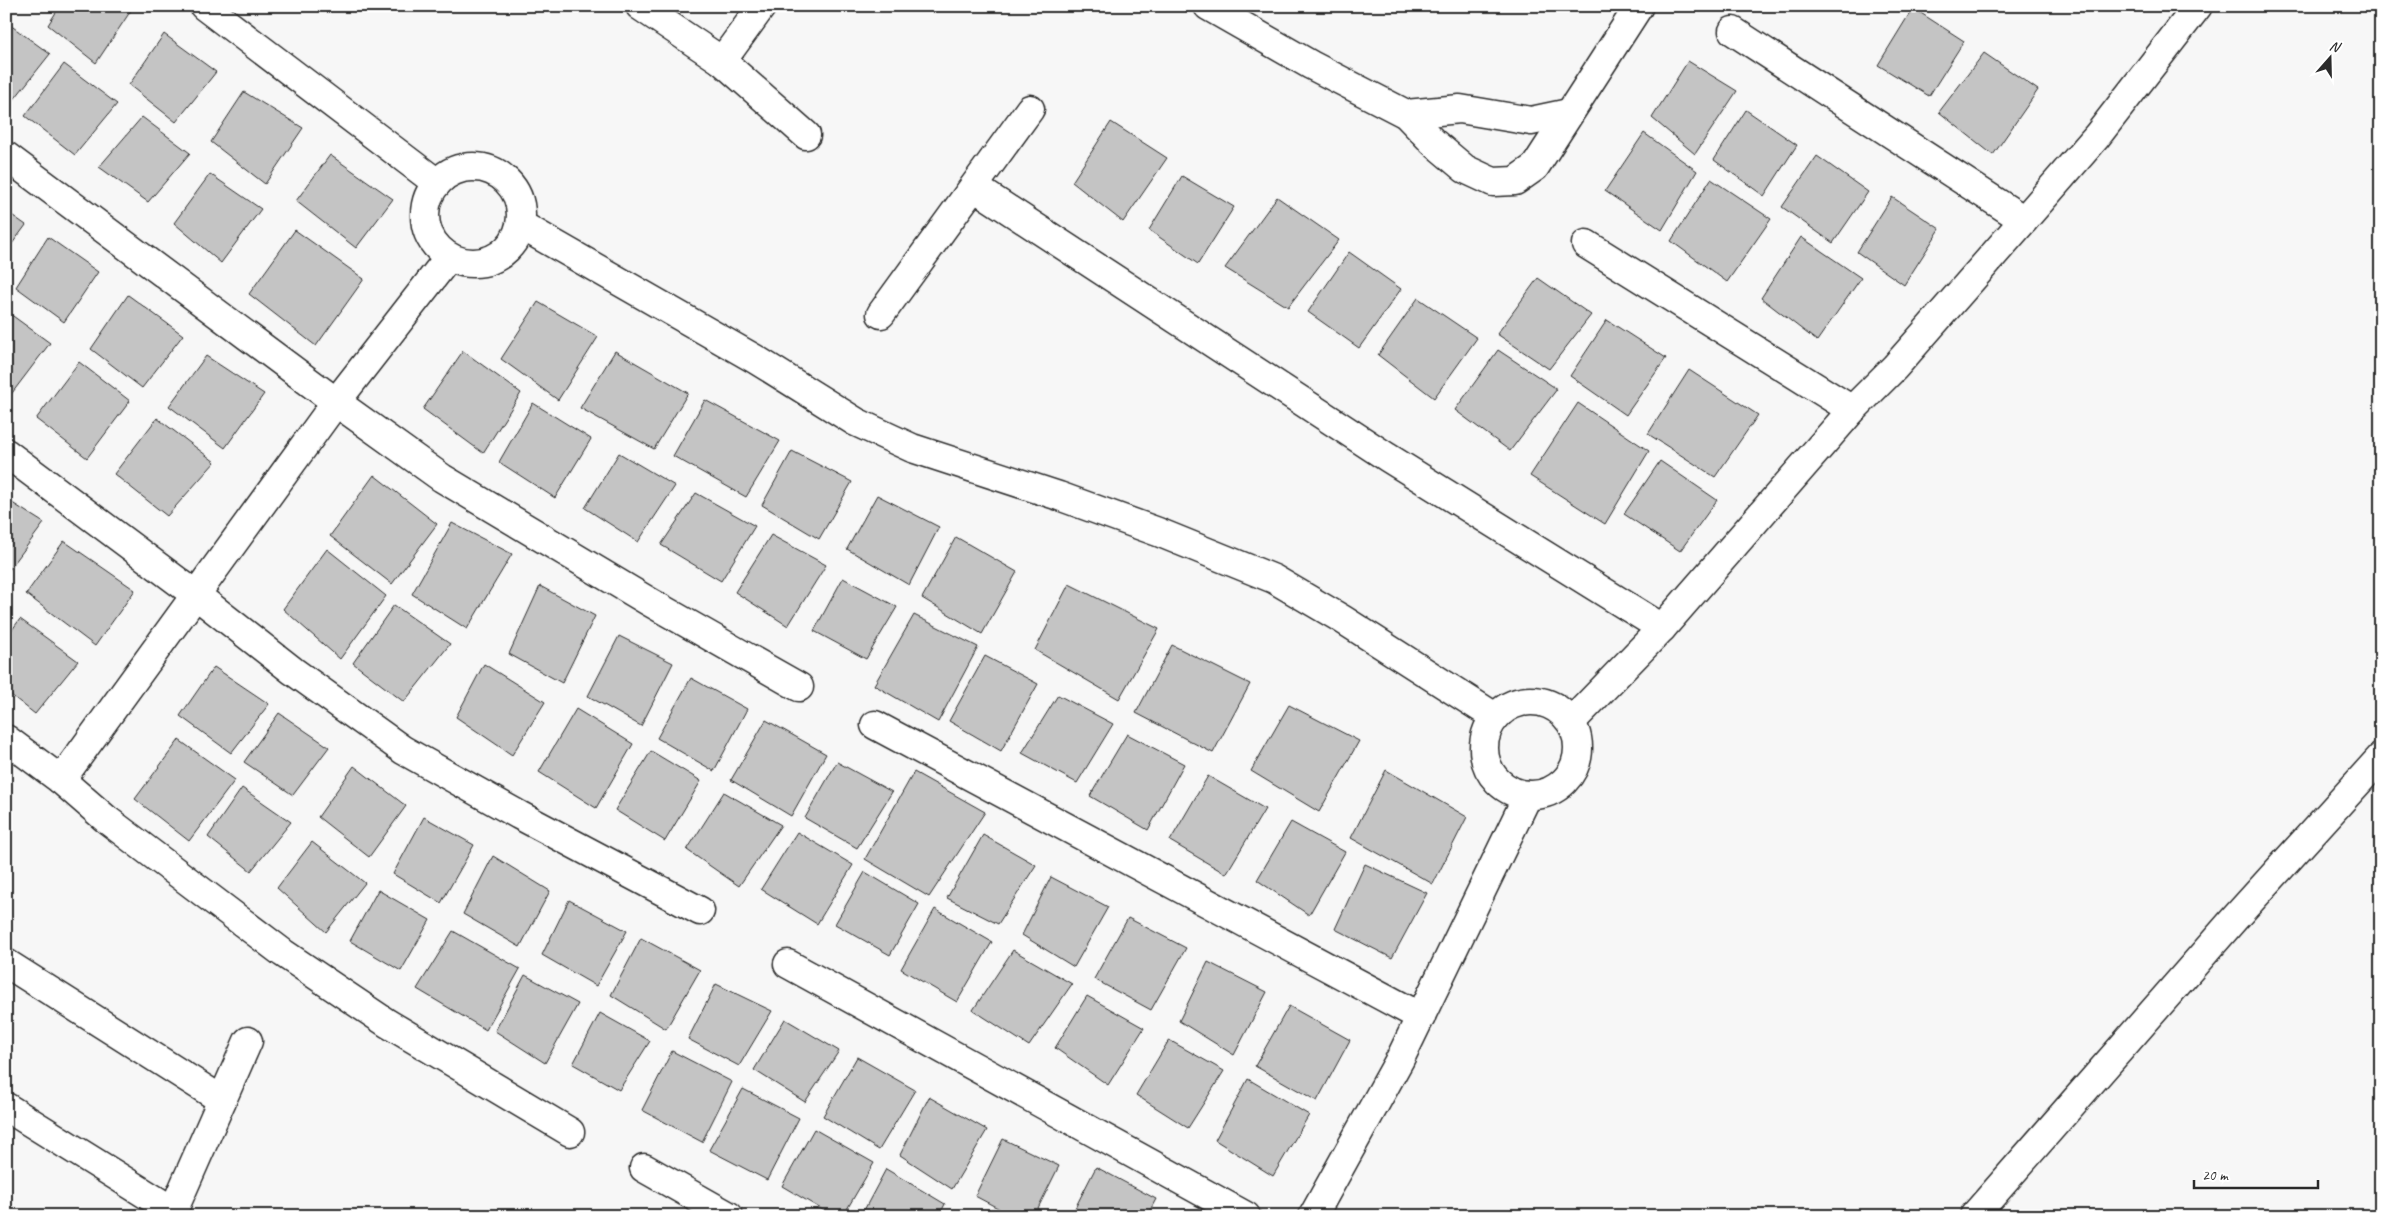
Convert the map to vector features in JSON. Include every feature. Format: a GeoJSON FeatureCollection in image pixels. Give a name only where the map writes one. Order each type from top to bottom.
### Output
{"type":"FeatureCollection","features":[{"type":"Feature","properties":{"kind":"street"},"geometry":{"type":"LineString","coordinates":[[204,6],[437,183]]}},
{"type":"Feature","properties":{"kind":"street"},"geometry":{"type":"LineString","coordinates":[[640,6],[722,61],[806,135]]}},
{"type":"Feature","properties":{"kind":"street"},"geometry":{"type":"LineString","coordinates":[[722,61],[762,6]]}},
{"type":"Feature","properties":{"kind":"street"},"geometry":{"type":"LineString","coordinates":[[1208,6],[1311,65],[1406,114],[1465,170],[1493,182],[1515,181],[1535,167],[1639,6]]}},
{"type":"Feature","properties":{"kind":"street"},"geometry":{"type":"LineString","coordinates":[[1571,722],[1662,628],[1852,410],[1895,367],[2024,220],[2097,136],[2191,9]]}},
{"type":"Feature","properties":{"kind":"street"},"geometry":{"type":"LineString","coordinates":[[1733,31],[2024,220]]}},
{"type":"Feature","properties":{"kind":"street"},"geometry":{"type":"LineString","coordinates":[[881,314],[1030,109]]}},
{"type":"Feature","properties":{"kind":"street"},"geometry":{"type":"LineString","coordinates":[[1406,114],[1460,109],[1532,121],[1569,113]]}},
{"type":"Feature","properties":{"kind":"street"},"geometry":{"type":"LineString","coordinates":[[6,156],[336,402],[442,478],[622,586],[799,687]]}},
{"type":"Feature","properties":{"kind":"street"},"geometry":{"type":"LineString","coordinates":[[475,167],[496,172],[512,185],[520,205],[521,225],[511,246],[493,259],[471,264],[449,257],[434,243],[426,223],[427,201],[437,183],[454,171],[475,167]]}},
{"type":"Feature","properties":{"kind":"street"},"geometry":{"type":"LineString","coordinates":[[974,187],[1387,456],[1662,628]]}},
{"type":"Feature","properties":{"kind":"street"},"geometry":{"type":"LineString","coordinates":[[521,225],[756,359],[856,422],[912,448],[1113,516],[1274,579],[1342,619],[1495,717]]}},
{"type":"Feature","properties":{"kind":"street"},"geometry":{"type":"LineString","coordinates":[[1586,244],[1852,410]]}},
{"type":"Feature","properties":{"kind":"street"},"geometry":{"type":"LineString","coordinates":[[61,780],[336,402],[449,257]]}},
{"type":"Feature","properties":{"kind":"street"},"geometry":{"type":"LineString","coordinates":[[6,453],[196,594],[293,671],[403,750],[542,828],[700,911]]}},
{"type":"Feature","properties":{"kind":"street"},"geometry":{"type":"LineString","coordinates":[[1528,700],[1554,707],[1571,722],[1578,736],[1579,751],[1572,772],[1557,788],[1543,794],[1528,795],[1514,792],[1501,784],[1491,772],[1485,759],[1484,744],[1488,730],[1495,717],[1506,707],[1528,700]]}},
{"type":"Feature","properties":{"kind":"street"},"geometry":{"type":"LineString","coordinates":[[875,725],[1421,1017]]}},
{"type":"Feature","properties":{"kind":"street"},"geometry":{"type":"LineString","coordinates":[[6,738],[61,780],[106,819],[283,953],[386,1022],[570,1132]]}},
{"type":"Feature","properties":{"kind":"street"},"geometry":{"type":"LineString","coordinates":[[1974,1216],[2228,926],[2381,757]]}},
{"type":"Feature","properties":{"kind":"street"},"geometry":{"type":"LineString","coordinates":[[1313,1216],[1400,1059],[1528,795]]}},
{"type":"Feature","properties":{"kind":"street"},"geometry":{"type":"LineString","coordinates":[[6,963],[222,1100]]}},
{"type":"Feature","properties":{"kind":"street"},"geometry":{"type":"LineString","coordinates":[[788,964],[1246,1216]]}},
{"type":"Feature","properties":{"kind":"street"},"geometry":{"type":"LineString","coordinates":[[6,1106],[172,1213],[248,1041]]}},
{"type":"Feature","properties":{"kind":"street"},"geometry":{"type":"LineString","coordinates":[[644,1168],[729,1216]]}},
{"type":"Feature","properties":{"kind":"building"},"geometry":{"type":"Polygon","coordinates":[[[60,6],[128,6],[132,9],[96,63],[48,25],[60,6]]]}},
{"type":"Feature","properties":{"kind":"building"},"geometry":{"type":"Polygon","coordinates":[[[1913,8],[1964,41],[1929,96],[1878,65],[1913,8]]]}},
{"type":"Feature","properties":{"kind":"building"},"geometry":{"type":"Polygon","coordinates":[[[6,22],[50,54],[8,107],[6,105],[6,22]]]}},
{"type":"Feature","properties":{"kind":"building"},"geometry":{"type":"Polygon","coordinates":[[[164,34],[216,72],[176,122],[129,85],[164,34]]]}},
{"type":"Feature","properties":{"kind":"building"},"geometry":{"type":"Polygon","coordinates":[[[1984,53],[2038,90],[1993,155],[1939,112],[1984,53]]]}},
{"type":"Feature","properties":{"kind":"building"},"geometry":{"type":"Polygon","coordinates":[[[1688,61],[1737,91],[1695,154],[1652,118],[1688,61]]]}},
{"type":"Feature","properties":{"kind":"building"},"geometry":{"type":"Polygon","coordinates":[[[64,64],[117,104],[75,155],[25,116],[64,64]]]}},
{"type":"Feature","properties":{"kind":"building"},"geometry":{"type":"Polygon","coordinates":[[[244,92],[303,128],[265,184],[211,142],[244,92]]]}},
{"type":"Feature","properties":{"kind":"building"},"geometry":{"type":"Polygon","coordinates":[[[1746,110],[1797,145],[1764,196],[1714,160],[1746,110]]]}},
{"type":"Feature","properties":{"kind":"building"},"geometry":{"type":"Polygon","coordinates":[[[142,117],[190,153],[148,202],[99,167],[142,117]]]}},
{"type":"Feature","properties":{"kind":"building"},"geometry":{"type":"Polygon","coordinates":[[[1111,122],[1167,158],[1123,222],[1072,182],[1111,122]]]}},
{"type":"Feature","properties":{"kind":"building"},"geometry":{"type":"Polygon","coordinates":[[[1644,133],[1697,171],[1662,230],[1605,191],[1644,133]]]}},
{"type":"Feature","properties":{"kind":"building"},"geometry":{"type":"Polygon","coordinates":[[[330,155],[393,199],[356,248],[296,201],[330,155]]]}},
{"type":"Feature","properties":{"kind":"building"},"geometry":{"type":"Polygon","coordinates":[[[1817,156],[1868,192],[1833,243],[1782,207],[1817,156]]]}},
{"type":"Feature","properties":{"kind":"building"},"geometry":{"type":"Polygon","coordinates":[[[210,174],[261,209],[221,263],[174,223],[210,174]]]}},
{"type":"Feature","properties":{"kind":"building"},"geometry":{"type":"Polygon","coordinates":[[[1182,176],[1234,207],[1198,264],[1149,230],[1182,176]]]}},
{"type":"Feature","properties":{"kind":"building"},"geometry":{"type":"Polygon","coordinates":[[[1711,179],[1771,219],[1727,282],[1671,241],[1711,179]]]}},
{"type":"Feature","properties":{"kind":"building"},"geometry":{"type":"Polygon","coordinates":[[[1277,197],[1339,240],[1288,307],[1225,268],[1277,197]]]}},
{"type":"Feature","properties":{"kind":"building"},"geometry":{"type":"Polygon","coordinates":[[[1892,197],[1940,229],[1904,285],[1857,252],[1892,197]]]}},
{"type":"Feature","properties":{"kind":"building"},"geometry":{"type":"Polygon","coordinates":[[[6,211],[26,225],[6,252],[6,211]]]}},
{"type":"Feature","properties":{"kind":"building"},"geometry":{"type":"Polygon","coordinates":[[[295,230],[364,279],[316,346],[249,294],[295,230]]]}},
{"type":"Feature","properties":{"kind":"building"},"geometry":{"type":"Polygon","coordinates":[[[48,237],[98,272],[64,322],[16,287],[48,237]]]}},
{"type":"Feature","properties":{"kind":"building"},"geometry":{"type":"Polygon","coordinates":[[[1801,237],[1861,278],[1817,341],[1761,298],[1801,237]]]}},
{"type":"Feature","properties":{"kind":"building"},"geometry":{"type":"Polygon","coordinates":[[[1349,252],[1401,289],[1359,348],[1308,312],[1349,252]]]}},
{"type":"Feature","properties":{"kind":"building"},"geometry":{"type":"Polygon","coordinates":[[[1538,278],[1591,315],[1549,369],[1497,334],[1538,278]]]}},
{"type":"Feature","properties":{"kind":"building"},"geometry":{"type":"Polygon","coordinates":[[[128,295],[183,335],[142,388],[91,349],[128,295]]]}},
{"type":"Feature","properties":{"kind":"building"},"geometry":{"type":"Polygon","coordinates":[[[1418,298],[1477,338],[1434,398],[1378,355],[1418,298]]]}},
{"type":"Feature","properties":{"kind":"building"},"geometry":{"type":"Polygon","coordinates":[[[538,302],[598,337],[558,400],[501,359],[538,302]]]}},
{"type":"Feature","properties":{"kind":"building"},"geometry":{"type":"Polygon","coordinates":[[[6,311],[50,343],[9,397],[6,395],[6,311]]]}},
{"type":"Feature","properties":{"kind":"building"},"geometry":{"type":"Polygon","coordinates":[[[1607,320],[1666,358],[1626,415],[1570,376],[1607,320]]]}},
{"type":"Feature","properties":{"kind":"building"},"geometry":{"type":"Polygon","coordinates":[[[1498,350],[1557,389],[1510,451],[1455,410],[1498,350]]]}},
{"type":"Feature","properties":{"kind":"building"},"geometry":{"type":"Polygon","coordinates":[[[463,351],[521,393],[483,453],[423,409],[463,351]]]}},
{"type":"Feature","properties":{"kind":"building"},"geometry":{"type":"Polygon","coordinates":[[[615,351],[688,393],[654,449],[580,408],[615,351]]]}},
{"type":"Feature","properties":{"kind":"building"},"geometry":{"type":"Polygon","coordinates":[[[206,356],[264,394],[225,448],[169,406],[206,356]]]}},
{"type":"Feature","properties":{"kind":"building"},"geometry":{"type":"Polygon","coordinates":[[[79,362],[130,401],[87,458],[36,419],[79,362]]]}},
{"type":"Feature","properties":{"kind":"building"},"geometry":{"type":"Polygon","coordinates":[[[1689,370],[1758,415],[1715,477],[1648,434],[1689,370]]]}},
{"type":"Feature","properties":{"kind":"building"},"geometry":{"type":"Polygon","coordinates":[[[705,400],[780,441],[746,497],[673,456],[705,400]]]}},
{"type":"Feature","properties":{"kind":"building"},"geometry":{"type":"Polygon","coordinates":[[[533,403],[591,439],[555,498],[499,462],[533,403]]]}},
{"type":"Feature","properties":{"kind":"building"},"geometry":{"type":"Polygon","coordinates":[[[1578,403],[1649,451],[1605,524],[1530,476],[1578,403]]]}},
{"type":"Feature","properties":{"kind":"building"},"geometry":{"type":"Polygon","coordinates":[[[157,418],[215,462],[167,516],[114,474],[157,418]]]}},
{"type":"Feature","properties":{"kind":"building"},"geometry":{"type":"Polygon","coordinates":[[[792,451],[852,482],[819,539],[762,505],[792,451]]]}},
{"type":"Feature","properties":{"kind":"building"},"geometry":{"type":"Polygon","coordinates":[[[619,453],[675,486],[638,542],[585,508],[619,453]]]}},
{"type":"Feature","properties":{"kind":"building"},"geometry":{"type":"Polygon","coordinates":[[[1660,461],[1717,500],[1680,551],[1624,514],[1660,461]]]}},
{"type":"Feature","properties":{"kind":"building"},"geometry":{"type":"Polygon","coordinates":[[[374,475],[437,524],[392,584],[330,536],[374,475]]]}},
{"type":"Feature","properties":{"kind":"building"},"geometry":{"type":"Polygon","coordinates":[[[696,493],[755,526],[721,581],[661,545],[696,493]]]}},
{"type":"Feature","properties":{"kind":"building"},"geometry":{"type":"Polygon","coordinates":[[[877,495],[939,527],[909,585],[847,549],[877,495]]]}},
{"type":"Feature","properties":{"kind":"building"},"geometry":{"type":"Polygon","coordinates":[[[6,499],[44,523],[6,574],[6,499]]]}},
{"type":"Feature","properties":{"kind":"building"},"geometry":{"type":"Polygon","coordinates":[[[452,523],[512,554],[467,629],[412,594],[452,523]]]}},
{"type":"Feature","properties":{"kind":"building"},"geometry":{"type":"Polygon","coordinates":[[[771,535],[826,565],[788,626],[735,592],[771,535]]]}},
{"type":"Feature","properties":{"kind":"building"},"geometry":{"type":"Polygon","coordinates":[[[956,537],[1017,572],[982,634],[922,598],[956,537]]]}},
{"type":"Feature","properties":{"kind":"building"},"geometry":{"type":"Polygon","coordinates":[[[64,541],[135,590],[95,646],[26,594],[64,541]]]}},
{"type":"Feature","properties":{"kind":"building"},"geometry":{"type":"Polygon","coordinates":[[[327,549],[386,596],[340,659],[283,609],[327,549]]]}},
{"type":"Feature","properties":{"kind":"building"},"geometry":{"type":"Polygon","coordinates":[[[843,578],[897,607],[866,659],[814,631],[843,578]]]}},
{"type":"Feature","properties":{"kind":"building"},"geometry":{"type":"Polygon","coordinates":[[[1069,584],[1159,629],[1119,699],[1035,650],[1069,584]]]}},
{"type":"Feature","properties":{"kind":"building"},"geometry":{"type":"Polygon","coordinates":[[[540,586],[595,616],[562,683],[509,654],[540,586]]]}},
{"type":"Feature","properties":{"kind":"building"},"geometry":{"type":"Polygon","coordinates":[[[394,605],[450,644],[404,702],[353,663],[394,605]]]}},
{"type":"Feature","properties":{"kind":"building"},"geometry":{"type":"Polygon","coordinates":[[[914,615],[978,647],[938,722],[874,685],[914,615]]]}},
{"type":"Feature","properties":{"kind":"building"},"geometry":{"type":"Polygon","coordinates":[[[20,619],[78,661],[35,714],[6,691],[6,638],[20,619]]]}},
{"type":"Feature","properties":{"kind":"building"},"geometry":{"type":"Polygon","coordinates":[[[619,636],[673,663],[641,726],[588,696],[619,636]]]}},
{"type":"Feature","properties":{"kind":"building"},"geometry":{"type":"Polygon","coordinates":[[[1172,645],[1250,684],[1213,753],[1136,713],[1172,645]]]}},
{"type":"Feature","properties":{"kind":"building"},"geometry":{"type":"Polygon","coordinates":[[[985,656],[1038,684],[1001,751],[949,721],[985,656]]]}},
{"type":"Feature","properties":{"kind":"building"},"geometry":{"type":"Polygon","coordinates":[[[484,664],[545,702],[512,755],[456,717],[484,664]]]}},
{"type":"Feature","properties":{"kind":"building"},"geometry":{"type":"Polygon","coordinates":[[[214,667],[269,704],[231,753],[180,716],[214,667]]]}},
{"type":"Feature","properties":{"kind":"building"},"geometry":{"type":"Polygon","coordinates":[[[691,678],[747,709],[714,771],[657,738],[691,678]]]}},
{"type":"Feature","properties":{"kind":"building"},"geometry":{"type":"Polygon","coordinates":[[[1058,695],[1113,724],[1077,783],[1022,753],[1058,695]]]}},
{"type":"Feature","properties":{"kind":"building"},"geometry":{"type":"Polygon","coordinates":[[[1289,705],[1359,741],[1319,812],[1251,771],[1289,705]]]}},
{"type":"Feature","properties":{"kind":"building"},"geometry":{"type":"Polygon","coordinates":[[[576,709],[633,744],[596,808],[539,772],[576,709]]]}},
{"type":"Feature","properties":{"kind":"building"},"geometry":{"type":"Polygon","coordinates":[[[279,713],[329,747],[293,795],[244,762],[279,713]]]}},
{"type":"Feature","properties":{"kind":"building"},"geometry":{"type":"Polygon","coordinates":[[[766,720],[826,754],[791,816],[731,780],[766,720]]]}},
{"type":"Feature","properties":{"kind":"building"},"geometry":{"type":"Polygon","coordinates":[[[1127,734],[1184,764],[1148,830],[1090,796],[1127,734]]]}},
{"type":"Feature","properties":{"kind":"building"},"geometry":{"type":"Polygon","coordinates":[[[179,740],[235,780],[189,841],[135,799],[179,740]]]}},
{"type":"Feature","properties":{"kind":"building"},"geometry":{"type":"Polygon","coordinates":[[[651,751],[701,781],[665,841],[615,810],[651,751]]]}},
{"type":"Feature","properties":{"kind":"building"},"geometry":{"type":"Polygon","coordinates":[[[837,762],[892,792],[857,848],[805,818],[837,762]]]}},
{"type":"Feature","properties":{"kind":"building"},"geometry":{"type":"Polygon","coordinates":[[[354,766],[406,806],[369,857],[318,817],[354,766]]]}},
{"type":"Feature","properties":{"kind":"building"},"geometry":{"type":"Polygon","coordinates":[[[1386,770],[1467,817],[1433,884],[1351,838],[1386,770]]]}},
{"type":"Feature","properties":{"kind":"building"},"geometry":{"type":"Polygon","coordinates":[[[914,772],[985,812],[929,897],[865,859],[914,772]]]}},
{"type":"Feature","properties":{"kind":"building"},"geometry":{"type":"Polygon","coordinates":[[[1208,776],[1265,809],[1226,874],[1170,841],[1208,776]]]}},
{"type":"Feature","properties":{"kind":"building"},"geometry":{"type":"Polygon","coordinates":[[[242,788],[291,822],[251,871],[208,837],[242,788]]]}},
{"type":"Feature","properties":{"kind":"building"},"geometry":{"type":"Polygon","coordinates":[[[724,792],[781,825],[739,886],[687,850],[724,792]]]}},
{"type":"Feature","properties":{"kind":"building"},"geometry":{"type":"Polygon","coordinates":[[[424,817],[474,845],[441,903],[393,874],[424,817]]]}},
{"type":"Feature","properties":{"kind":"building"},"geometry":{"type":"Polygon","coordinates":[[[1291,822],[1345,852],[1309,915],[1257,880],[1291,822]]]}},
{"type":"Feature","properties":{"kind":"building"},"geometry":{"type":"Polygon","coordinates":[[[797,832],[853,865],[817,924],[761,889],[797,832]]]}},
{"type":"Feature","properties":{"kind":"building"},"geometry":{"type":"Polygon","coordinates":[[[983,835],[1036,865],[998,924],[947,898],[983,835]]]}},
{"type":"Feature","properties":{"kind":"building"},"geometry":{"type":"Polygon","coordinates":[[[312,842],[365,883],[326,932],[277,888],[312,842]]]}},
{"type":"Feature","properties":{"kind":"building"},"geometry":{"type":"Polygon","coordinates":[[[493,856],[550,891],[520,947],[463,914],[493,856]]]}},
{"type":"Feature","properties":{"kind":"building"},"geometry":{"type":"Polygon","coordinates":[[[1365,864],[1427,893],[1392,958],[1335,929],[1365,864]]]}},
{"type":"Feature","properties":{"kind":"building"},"geometry":{"type":"Polygon","coordinates":[[[865,872],[919,904],[890,955],[835,924],[865,872]]]}},
{"type":"Feature","properties":{"kind":"building"},"geometry":{"type":"Polygon","coordinates":[[[1051,877],[1108,907],[1074,967],[1022,935],[1051,877]]]}},
{"type":"Feature","properties":{"kind":"building"},"geometry":{"type":"Polygon","coordinates":[[[378,890],[430,920],[401,971],[350,941],[378,890]]]}},
{"type":"Feature","properties":{"kind":"building"},"geometry":{"type":"Polygon","coordinates":[[[569,900],[627,931],[596,986],[542,955],[569,900]]]}},
{"type":"Feature","properties":{"kind":"building"},"geometry":{"type":"Polygon","coordinates":[[[935,909],[992,942],[957,1002],[901,969],[935,909]]]}},
{"type":"Feature","properties":{"kind":"building"},"geometry":{"type":"Polygon","coordinates":[[[1128,918],[1186,948],[1151,1010],[1094,979],[1128,918]]]}},
{"type":"Feature","properties":{"kind":"building"},"geometry":{"type":"Polygon","coordinates":[[[453,931],[520,969],[486,1030],[417,989],[453,931]]]}},
{"type":"Feature","properties":{"kind":"building"},"geometry":{"type":"Polygon","coordinates":[[[641,938],[700,970],[666,1029],[611,995],[641,938]]]}},
{"type":"Feature","properties":{"kind":"building"},"geometry":{"type":"Polygon","coordinates":[[[1013,950],[1072,984],[1029,1046],[973,1010],[1013,950]]]}},
{"type":"Feature","properties":{"kind":"building"},"geometry":{"type":"Polygon","coordinates":[[[1208,962],[1267,992],[1234,1055],[1179,1021],[1208,962]]]}},
{"type":"Feature","properties":{"kind":"building"},"geometry":{"type":"Polygon","coordinates":[[[525,975],[578,1004],[545,1063],[495,1031],[525,975]]]}},
{"type":"Feature","properties":{"kind":"building"},"geometry":{"type":"Polygon","coordinates":[[[716,984],[772,1011],[739,1066],[688,1039],[716,984]]]}},
{"type":"Feature","properties":{"kind":"building"},"geometry":{"type":"Polygon","coordinates":[[[1087,996],[1144,1028],[1108,1085],[1055,1048],[1087,996]]]}},
{"type":"Feature","properties":{"kind":"building"},"geometry":{"type":"Polygon","coordinates":[[[1289,1006],[1350,1040],[1317,1101],[1255,1066],[1289,1006]]]}},
{"type":"Feature","properties":{"kind":"building"},"geometry":{"type":"Polygon","coordinates":[[[600,1013],[650,1041],[619,1090],[573,1064],[600,1013]]]}},
{"type":"Feature","properties":{"kind":"building"},"geometry":{"type":"Polygon","coordinates":[[[785,1019],[839,1051],[805,1102],[754,1070],[785,1019]]]}},
{"type":"Feature","properties":{"kind":"building"},"geometry":{"type":"Polygon","coordinates":[[[1169,1040],[1224,1071],[1188,1128],[1136,1095],[1169,1040]]]}},
{"type":"Feature","properties":{"kind":"building"},"geometry":{"type":"Polygon","coordinates":[[[672,1051],[732,1082],[702,1142],[642,1110],[672,1051]]]}},
{"type":"Feature","properties":{"kind":"building"},"geometry":{"type":"Polygon","coordinates":[[[857,1057],[915,1090],[879,1150],[823,1116],[857,1057]]]}},
{"type":"Feature","properties":{"kind":"building"},"geometry":{"type":"Polygon","coordinates":[[[1248,1079],[1309,1115],[1273,1176],[1215,1140],[1248,1079]]]}},
{"type":"Feature","properties":{"kind":"building"},"geometry":{"type":"Polygon","coordinates":[[[743,1089],[799,1118],[767,1180],[709,1150],[743,1089]]]}},
{"type":"Feature","properties":{"kind":"building"},"geometry":{"type":"Polygon","coordinates":[[[929,1097],[987,1130],[952,1189],[900,1155],[929,1097]]]}},
{"type":"Feature","properties":{"kind":"building"},"geometry":{"type":"Polygon","coordinates":[[[814,1129],[874,1163],[843,1216],[833,1216],[782,1186],[814,1129]]]}},
{"type":"Feature","properties":{"kind":"building"},"geometry":{"type":"Polygon","coordinates":[[[1003,1139],[1059,1166],[1034,1216],[1013,1216],[975,1196],[1003,1139]]]}},
{"type":"Feature","properties":{"kind":"building"},"geometry":{"type":"Polygon","coordinates":[[[1096,1167],[1156,1199],[1147,1216],[1071,1216],[1096,1167]]]}},
{"type":"Feature","properties":{"kind":"building"},"geometry":{"type":"Polygon","coordinates":[[[886,1169],[945,1204],[939,1216],[861,1216],[886,1169]]]}}]}
